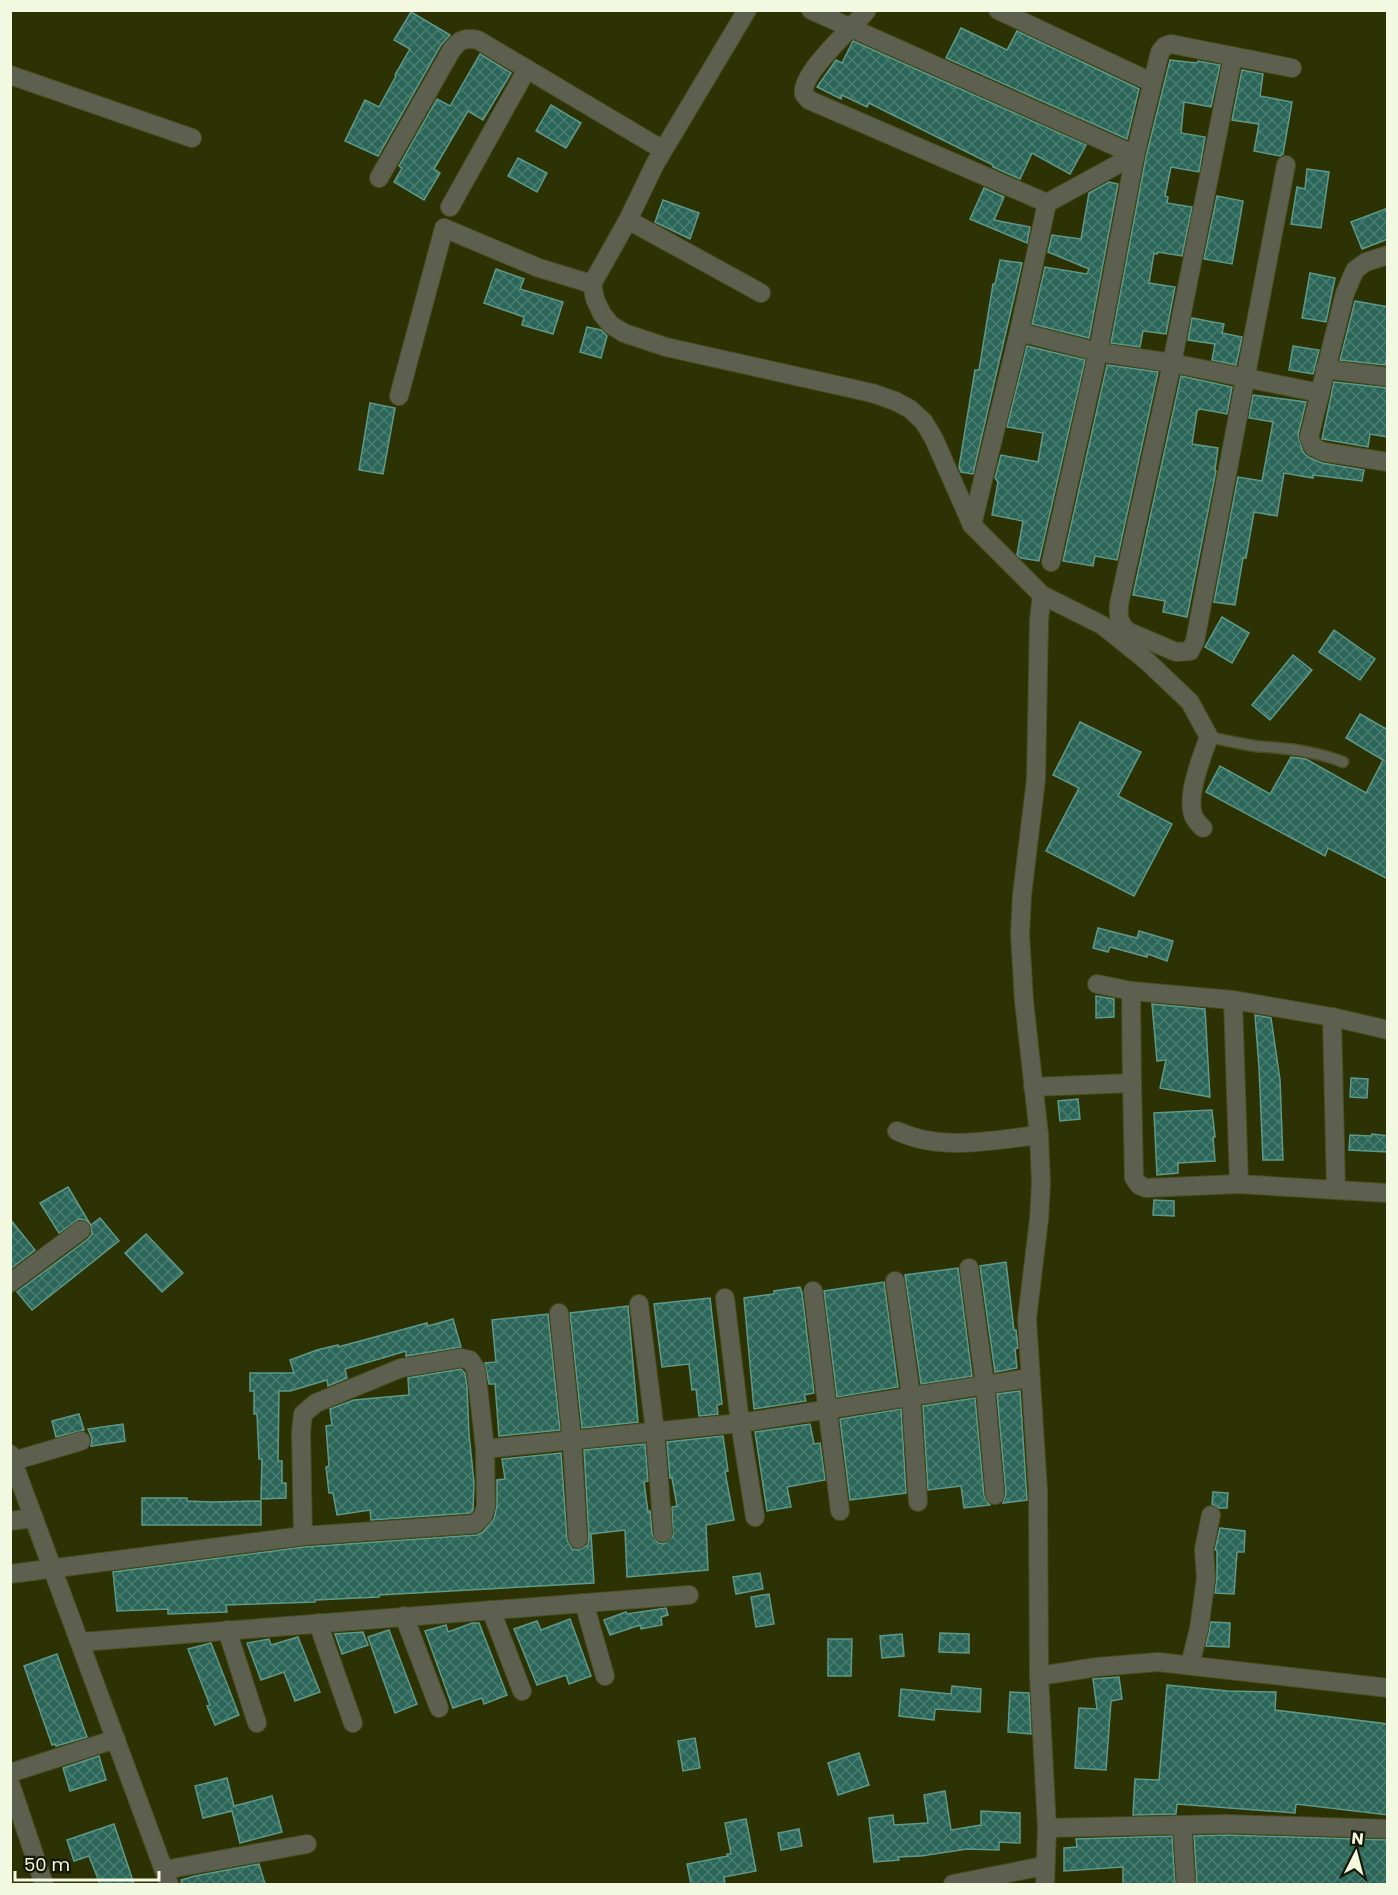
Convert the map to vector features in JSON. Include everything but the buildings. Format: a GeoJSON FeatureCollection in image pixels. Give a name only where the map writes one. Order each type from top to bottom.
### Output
{"type":"FeatureCollection","features":[{"type":"Feature","properties":{"kind":"street"},"geometry":{"type":"LineString","coordinates":[[811,10],[1135,155]]}},
{"type":"Feature","properties":{"kind":"street"},"geometry":{"type":"LineString","coordinates":[[867,10],[823,57],[805,82],[803,90],[805,98],[1047,202]]}},
{"type":"Feature","properties":{"kind":"street"},"geometry":{"type":"LineString","coordinates":[[999,10],[1151,82]]}},
{"type":"Feature","properties":{"kind":"street"},"geometry":{"type":"LineString","coordinates":[[744,12],[663,150],[628,220],[592,284],[595,299],[602,314],[611,325],[624,333],[666,347],[872,393],[910,409],[924,422],[934,439],[972,525],[1042,595],[1102,624],[1148,662],[1190,702],[1209,737],[1191,804],[1194,817],[1203,828]]}},
{"type":"Feature","properties":{"kind":"street"},"geometry":{"type":"LineString","coordinates":[[380,178],[457,42],[467,38],[478,40],[663,150]]}},
{"type":"Feature","properties":{"kind":"street"},"geometry":{"type":"LineString","coordinates":[[1051,562],[1098,352],[1135,155],[1160,52],[1167,45],[1292,68]]}},
{"type":"Feature","properties":{"kind":"street"},"geometry":{"type":"LineString","coordinates":[[1233,56],[1119,614],[1120,621],[1129,632],[1176,652],[1190,651],[1195,641],[1286,165]]}},
{"type":"Feature","properties":{"kind":"street"},"geometry":{"type":"LineString","coordinates":[[450,207],[527,69]]}},
{"type":"Feature","properties":{"kind":"street"},"geometry":{"type":"LineString","coordinates":[[10,75],[192,138]]}},
{"type":"Feature","properties":{"kind":"street"},"geometry":{"type":"LineString","coordinates":[[972,525],[1019,332],[1047,202],[1135,155]]}},
{"type":"Feature","properties":{"kind":"street"},"geometry":{"type":"LineString","coordinates":[[628,220],[760,293]]}},
{"type":"Feature","properties":{"kind":"street"},"geometry":{"type":"LineString","coordinates":[[399,396],[444,228],[539,268],[592,284]]}},
{"type":"Feature","properties":{"kind":"street"},"geometry":{"type":"LineString","coordinates":[[1388,255],[1366,262],[1355,270],[1345,293],[1309,437],[1313,447],[1324,452],[1388,462]]}},
{"type":"Feature","properties":{"kind":"street"},"geometry":{"type":"LineString","coordinates":[[1019,332],[1098,352],[1244,376],[1320,393]]}},
{"type":"Feature","properties":{"kind":"street"},"geometry":{"type":"LineString","coordinates":[[1325,369],[1388,377]]}},
{"type":"Feature","properties":{"kind":"street"},"geometry":{"type":"LineString","coordinates":[[1042,595],[1039,620],[1036,779],[1022,895],[1020,934],[1024,1000],[1039,1135],[1039,1219],[1027,1319],[1038,1490],[1039,1676],[1047,1828],[1045,1884]]}},
{"type":"Feature","properties":{"kind":"street"},"geometry":{"type":"LineString","coordinates":[[1097,984],[1131,991],[1233,1000],[1332,1017],[1388,1030]]}},
{"type":"Feature","properties":{"kind":"street"},"geometry":{"type":"LineString","coordinates":[[1131,991],[1134,1178],[1139,1185],[1146,1188],[1239,1184],[1388,1193]]}},
{"type":"Feature","properties":{"kind":"street"},"geometry":{"type":"LineString","coordinates":[[1233,1000],[1239,1184]]}},
{"type":"Feature","properties":{"kind":"street"},"geometry":{"type":"LineString","coordinates":[[1332,1017],[1336,1190]]}},
{"type":"Feature","properties":{"kind":"street"},"geometry":{"type":"LineString","coordinates":[[1033,1087],[1132,1083]]}},
{"type":"Feature","properties":{"kind":"street"},"geometry":{"type":"LineString","coordinates":[[897,1131],[913,1138],[966,1143],[1039,1135]]}},
{"type":"Feature","properties":{"kind":"street"},"geometry":{"type":"LineString","coordinates":[[10,1283],[81,1230]]}},
{"type":"Feature","properties":{"kind":"street"},"geometry":{"type":"LineString","coordinates":[[969,1268],[985,1385],[995,1495]]}},
{"type":"Feature","properties":{"kind":"street"},"geometry":{"type":"LineString","coordinates":[[895,1281],[911,1396],[918,1502]]}},
{"type":"Feature","properties":{"kind":"street"},"geometry":{"type":"LineString","coordinates":[[813,1291],[840,1511]]}},
{"type":"Feature","properties":{"kind":"street"},"geometry":{"type":"LineString","coordinates":[[725,1298],[754,1518]]}},
{"type":"Feature","properties":{"kind":"street"},"geometry":{"type":"LineString","coordinates":[[639,1304],[655,1431],[663,1533]]}},
{"type":"Feature","properties":{"kind":"street"},"geometry":{"type":"LineString","coordinates":[[560,1313],[578,1539]]}},
{"type":"Feature","properties":{"kind":"street"},"geometry":{"type":"LineString","coordinates":[[10,1574],[303,1536],[475,1524],[480,1521],[486,1506],[485,1449],[476,1369],[470,1360],[466,1358],[401,1368],[316,1403],[303,1414],[301,1422],[303,1536]]}},
{"type":"Feature","properties":{"kind":"street"},"geometry":{"type":"LineString","coordinates":[[485,1449],[740,1423],[1030,1378]]}},
{"type":"Feature","properties":{"kind":"street"},"geometry":{"type":"LineString","coordinates":[[81,1441],[12,1457],[51,1569],[81,1642],[166,1877],[307,1844]]}},
{"type":"Feature","properties":{"kind":"street"},"geometry":{"type":"LineString","coordinates":[[1190,1665],[1199,1629],[1206,1578],[1204,1550],[1211,1515]]}},
{"type":"Feature","properties":{"kind":"street"},"geometry":{"type":"LineString","coordinates":[[10,1521],[34,1518]]}},
{"type":"Feature","properties":{"kind":"street"},"geometry":{"type":"LineString","coordinates":[[81,1642],[689,1595]]}},
{"type":"Feature","properties":{"kind":"street"},"geometry":{"type":"LineString","coordinates":[[584,1602],[605,1676]]}},
{"type":"Feature","properties":{"kind":"street"},"geometry":{"type":"LineString","coordinates":[[491,1610],[522,1691]]}},
{"type":"Feature","properties":{"kind":"street"},"geometry":{"type":"LineString","coordinates":[[404,1616],[439,1708]]}},
{"type":"Feature","properties":{"kind":"street"},"geometry":{"type":"LineString","coordinates":[[318,1623],[353,1723]]}},
{"type":"Feature","properties":{"kind":"street"},"geometry":{"type":"LineString","coordinates":[[227,1630],[257,1723]]}},
{"type":"Feature","properties":{"kind":"street"},"geometry":{"type":"LineString","coordinates":[[1039,1676],[1097,1667],[1158,1662],[1388,1688]]}},
{"type":"Feature","properties":{"kind":"street"},"geometry":{"type":"LineString","coordinates":[[10,1773],[116,1739]]}},
{"type":"Feature","properties":{"kind":"street"},"geometry":{"type":"LineString","coordinates":[[10,1783],[44,1884]]}},
{"type":"Feature","properties":{"kind":"street"},"geometry":{"type":"LineString","coordinates":[[1047,1828],[1226,1824],[1388,1829]]}},
{"type":"Feature","properties":{"kind":"street"},"geometry":{"type":"LineString","coordinates":[[1182,1825],[1186,1884]]}},
{"type":"Feature","properties":{"kind":"street"},"geometry":{"type":"LineString","coordinates":[[953,1884],[1044,1866]]}},
{"type":"Feature","properties":{"kind":"lane"},"geometry":{"type":"LineString","coordinates":[[1209,737],[1254,746],[1296,748],[1323,754],[1343,762]]}}]}
